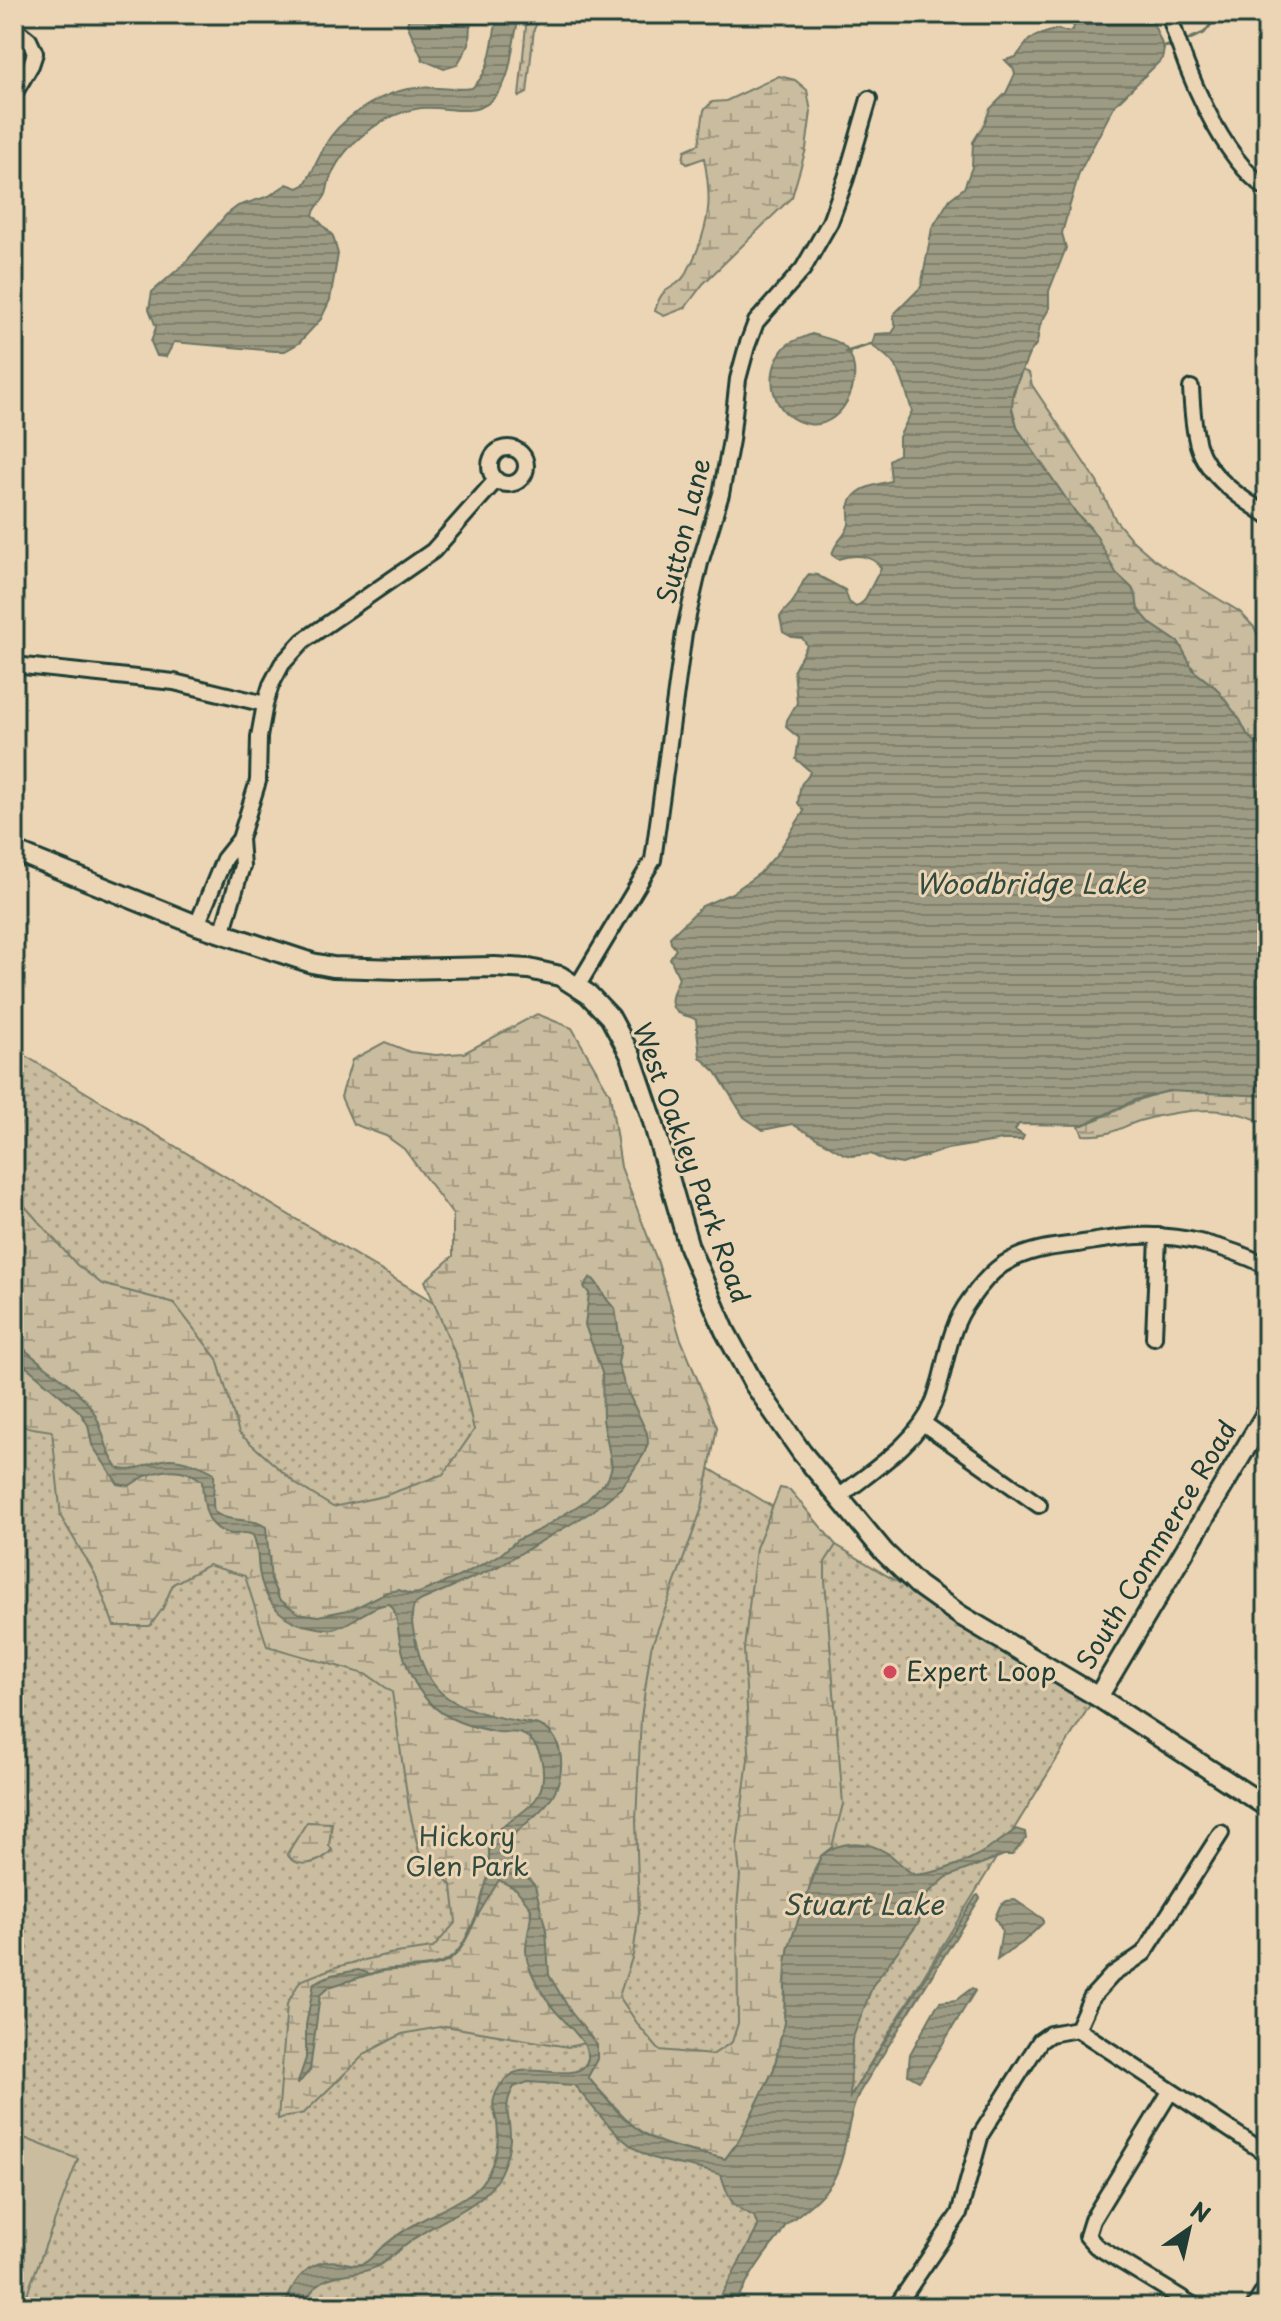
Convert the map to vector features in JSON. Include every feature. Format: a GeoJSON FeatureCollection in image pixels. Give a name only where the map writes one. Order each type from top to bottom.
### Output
{"type":"FeatureCollection","features":[{"type":"Feature","properties":{"kind":"street"},"geometry":{"type":"LineString","coordinates":[[1169,14],[1179,48],[1207,112],[1230,151],[1253,180],[1267,189]]}},
{"type":"Feature","properties":{"kind":"street"},"geometry":{"type":"LineString","coordinates":[[14,28],[29,40],[35,53],[14,94]]}},
{"type":"Feature","properties":{"kind":"street","name":"Sutton Lane"},"geometry":{"type":"LineString","coordinates":[[577,987],[653,860],[684,633],[700,563],[721,494],[738,379],[747,346],[756,322],[803,269],[830,222],[869,99]]}},
{"type":"Feature","properties":{"kind":"street"},"geometry":{"type":"LineString","coordinates":[[1191,388],[1198,446],[1206,463],[1248,503],[1267,515]]}},
{"type":"Feature","properties":{"kind":"street"},"geometry":{"type":"LineString","coordinates":[[197,925],[224,859],[240,839],[258,781],[259,737],[265,704],[282,664],[303,641],[433,551],[496,480]]}},
{"type":"Feature","properties":{"kind":"street"},"geometry":{"type":"LineString","coordinates":[[14,665],[174,682],[265,704]]}},
{"type":"Feature","properties":{"kind":"street"},"geometry":{"type":"LineString","coordinates":[[222,934],[242,866],[240,839]]}},
{"type":"Feature","properties":{"kind":"street","name":"West Oakley Park Road"},"geometry":{"type":"LineString","coordinates":[[14,851],[197,925],[288,957],[333,967],[529,969],[560,976],[577,987],[610,1017],[631,1056],[689,1247],[725,1331],[754,1384],[802,1453],[884,1552],[918,1585],[960,1615],[1098,1697]]}},
{"type":"Feature","properties":{"kind":"street"},"geometry":{"type":"LineString","coordinates":[[839,1497],[923,1423],[934,1401],[956,1321],[977,1290],[1000,1267],[1046,1247],[1123,1237],[1158,1236],[1243,1254],[1267,1266]]}},
{"type":"Feature","properties":{"kind":"street"},"geometry":{"type":"LineString","coordinates":[[1154,1337],[1158,1236]]}},
{"type":"Feature","properties":{"kind":"street","name":"South Commerce Road"},"geometry":{"type":"LineString","coordinates":[[1267,1412],[1098,1697],[1267,1807]]}},
{"type":"Feature","properties":{"kind":"street"},"geometry":{"type":"LineString","coordinates":[[923,1423],[1039,1505]]}},
{"type":"Feature","properties":{"kind":"street"},"geometry":{"type":"LineString","coordinates":[[1080,2032],[1091,1998],[1112,1975],[1144,1953],[1221,1833]]}},
{"type":"Feature","properties":{"kind":"street"},"geometry":{"type":"LineString","coordinates":[[896,2307],[959,2214],[975,2152],[990,2117],[1040,2041],[1050,2034],[1080,2032],[1267,2154]]}},
{"type":"Feature","properties":{"kind":"street"},"geometry":{"type":"LineString","coordinates":[[1170,2092],[1099,2208],[1087,2236],[1096,2246],[1196,2307]]}},
{"type":"Feature","properties":{"kind":"street"},"geometry":{"type":"LineString","coordinates":[[1254,2307],[1267,2286]]}},
{"type":"Feature","properties":{"kind":"green space"},"geometry":{"type":"Polygon","coordinates":[[[532,14],[542,14],[534,29],[527,93],[519,97],[526,26],[532,14]]]}},
{"type":"Feature","properties":{"kind":"green space"},"geometry":{"type":"Polygon","coordinates":[[[779,76],[795,80],[807,90],[811,112],[806,149],[792,197],[703,284],[685,308],[664,316],[655,311],[658,303],[663,293],[678,283],[689,269],[707,216],[709,194],[704,158],[687,164],[683,160],[685,150],[699,144],[704,110],[712,102],[726,101],[779,76]]]}},
{"type":"Feature","properties":{"kind":"green space"},"geometry":{"type":"Polygon","coordinates":[[[1021,370],[1029,373],[1032,385],[1097,482],[1116,521],[1132,540],[1155,560],[1240,612],[1254,627],[1265,649],[1267,751],[1248,736],[1216,688],[1194,671],[1179,643],[1151,624],[1137,609],[1132,588],[1116,573],[1091,528],[1076,513],[1018,429],[1011,404],[1021,370]]]}},
{"type":"Feature","properties":{"kind":"green space"},"geometry":{"type":"Polygon","coordinates":[[[537,1014],[572,1028],[610,1094],[621,1167],[658,1263],[680,1337],[717,1427],[702,1508],[651,1648],[641,1718],[636,1820],[639,1913],[633,1955],[619,1996],[659,2050],[712,2055],[732,2042],[738,2023],[737,1907],[740,1876],[737,1847],[749,1751],[744,1649],[756,1548],[780,1488],[790,1490],[836,1545],[825,1562],[825,1580],[843,1804],[832,1847],[821,1856],[814,1871],[804,1911],[789,1946],[784,2023],[774,2069],[739,2140],[725,2159],[662,2144],[635,2128],[587,2077],[593,2068],[585,2043],[568,2047],[445,2026],[402,2034],[366,2053],[304,2113],[278,2119],[287,2004],[300,1981],[336,1967],[389,1954],[433,1948],[456,1922],[452,1886],[419,1852],[409,1808],[392,1692],[368,1675],[267,1646],[245,1576],[208,1565],[173,1584],[163,1608],[150,1626],[114,1626],[95,1574],[61,1517],[52,1431],[14,1425],[14,1194],[77,1265],[102,1284],[174,1303],[217,1359],[239,1433],[296,1484],[333,1507],[384,1496],[444,1474],[474,1430],[458,1361],[425,1281],[453,1256],[453,1215],[404,1149],[386,1136],[353,1124],[341,1097],[352,1060],[385,1042],[410,1052],[436,1055],[464,1053],[537,1014]]]}},
{"type":"Feature","properties":{"kind":"green space","name":"Hickory Glen Park"},"geometry":{"type":"Polygon","coordinates":[[[14,1049],[1093,1700],[721,2307],[14,2307],[14,1049]]]}},
{"type":"Feature","properties":{"kind":"green space"},"geometry":{"type":"Polygon","coordinates":[[[1180,1090],[1267,1096],[1267,1125],[1238,1114],[1206,1110],[1158,1116],[1101,1134],[1083,1135],[1079,1126],[1152,1095],[1180,1090]]]}},
{"type":"Feature","properties":{"kind":"green space"},"geometry":{"type":"Polygon","coordinates":[[[307,1822],[332,1823],[329,1845],[332,1850],[316,1861],[303,1864],[287,1854],[307,1822]]]}},
{"type":"Feature","properties":{"kind":"green space"},"geometry":{"type":"Polygon","coordinates":[[[14,2134],[78,2159],[22,2307],[14,2307],[14,2134]]]}},
{"type":"Feature","properties":{"kind":"water"},"geometry":{"type":"Polygon","coordinates":[[[410,14],[462,14],[470,23],[469,44],[457,65],[444,69],[423,60],[407,24],[410,14]]]}},
{"type":"Feature","properties":{"kind":"water"},"geometry":{"type":"Polygon","coordinates":[[[499,14],[521,14],[509,70],[500,91],[492,100],[476,109],[421,108],[394,116],[356,141],[337,164],[325,197],[313,215],[333,236],[338,254],[330,300],[321,319],[299,343],[285,351],[275,351],[174,342],[166,357],[157,356],[151,342],[156,327],[149,309],[152,292],[184,264],[226,215],[238,206],[269,196],[287,184],[298,188],[304,185],[331,136],[369,104],[393,93],[416,88],[472,88],[488,63],[499,14]]]}},
{"type":"Feature","properties":{"kind":"water","name":"Woodbridge Lake"},"geometry":{"type":"Polygon","coordinates":[[[1076,14],[1145,14],[1154,25],[1164,49],[1162,59],[1114,106],[1079,173],[1062,233],[1066,248],[1049,291],[1049,309],[1040,325],[1037,343],[1013,392],[1012,410],[1018,429],[1076,513],[1096,535],[1116,573],[1132,588],[1138,609],[1151,624],[1179,643],[1194,671],[1216,688],[1248,736],[1267,751],[1264,809],[1267,817],[1267,1096],[1168,1091],[1135,1100],[1083,1125],[1019,1124],[1015,1130],[1024,1136],[1022,1140],[947,1149],[902,1164],[871,1154],[851,1156],[792,1124],[763,1130],[744,1117],[716,1072],[700,1057],[696,1020],[673,1008],[673,994],[679,978],[670,958],[676,949],[670,937],[702,906],[732,893],[760,873],[777,854],[804,811],[798,803],[799,793],[810,771],[796,759],[799,738],[786,727],[797,703],[794,670],[807,645],[802,638],[783,632],[780,617],[809,574],[845,590],[849,602],[856,607],[864,601],[881,568],[867,558],[850,556],[838,559],[832,555],[848,527],[851,500],[866,488],[891,481],[889,460],[899,454],[899,437],[912,411],[895,366],[872,346],[875,334],[892,333],[896,327],[895,313],[921,287],[932,228],[950,199],[964,188],[972,167],[973,142],[990,109],[1006,93],[1015,74],[1005,60],[1016,57],[1036,36],[1057,29],[1073,30],[1076,14]]]}},
{"type":"Feature","properties":{"kind":"water"},"geometry":{"type":"Polygon","coordinates":[[[812,334],[841,344],[850,354],[854,381],[843,408],[833,418],[808,424],[786,413],[778,403],[772,381],[778,357],[785,347],[812,334]]]}},
{"type":"Feature","properties":{"kind":"water","name":"Stuart Lake"},"geometry":{"type":"Polygon","coordinates":[[[590,1278],[615,1308],[621,1347],[618,1363],[624,1384],[647,1433],[648,1443],[644,1454],[622,1487],[593,1511],[497,1567],[422,1600],[414,1605],[412,1616],[422,1661],[428,1676],[442,1693],[472,1710],[541,1726],[557,1742],[561,1765],[555,1791],[504,1850],[535,1886],[546,1930],[549,1975],[571,2012],[597,2045],[597,2059],[588,2077],[619,2113],[647,2136],[674,2147],[725,2159],[739,2140],[774,2069],[784,2023],[789,1946],[821,1856],[845,1844],[863,1844],[889,1854],[915,1875],[943,1870],[969,1860],[1016,1829],[1025,1832],[1026,1839],[1012,1855],[1004,1855],[947,1877],[928,1893],[921,1907],[919,1922],[873,1985],[852,2040],[850,2097],[976,1896],[980,1898],[859,2093],[841,2161],[832,2182],[786,2226],[764,2255],[733,2307],[715,2307],[758,2227],[754,2216],[731,2200],[721,2175],[659,2160],[634,2148],[612,2129],[574,2085],[528,2082],[514,2087],[510,2095],[507,2107],[510,2131],[508,2152],[489,2190],[413,2239],[384,2262],[362,2272],[319,2284],[304,2307],[285,2307],[297,2280],[311,2267],[329,2261],[355,2265],[364,2263],[400,2233],[474,2191],[487,2175],[495,2155],[498,2133],[494,2099],[508,2077],[519,2071],[576,2071],[584,2066],[588,2058],[584,2044],[551,2006],[530,1970],[526,1950],[531,1908],[516,1889],[499,1880],[475,1920],[489,1873],[489,1838],[536,1799],[543,1773],[540,1754],[522,1734],[498,1732],[460,1722],[442,1713],[427,1700],[408,1667],[390,1604],[333,1629],[303,1625],[286,1617],[273,1605],[264,1589],[253,1535],[233,1534],[216,1528],[207,1515],[202,1481],[175,1470],[146,1476],[129,1486],[118,1484],[92,1445],[88,1425],[80,1412],[15,1357],[14,1339],[81,1395],[98,1420],[109,1453],[118,1468],[130,1470],[169,1459],[193,1463],[214,1473],[214,1512],[266,1527],[271,1580],[279,1599],[298,1613],[318,1616],[353,1609],[387,1592],[419,1593],[458,1577],[500,1555],[517,1540],[587,1500],[608,1479],[612,1466],[603,1420],[602,1373],[585,1325],[589,1293],[584,1287],[590,1278]]]}},
{"type":"Feature","properties":{"kind":"water"},"geometry":{"type":"Polygon","coordinates":[[[1015,1900],[1043,1919],[1043,1923],[997,1960],[1002,1930],[995,1918],[1000,1906],[1006,1901],[1015,1900]]]}},
{"type":"Feature","properties":{"kind":"water"},"geometry":{"type":"Polygon","coordinates":[[[358,1970],[371,1974],[329,1987],[320,1995],[310,2070],[297,2085],[306,2058],[306,2025],[314,1983],[331,1975],[358,1970]]]}},
{"type":"Feature","properties":{"kind":"water"},"geometry":{"type":"Polygon","coordinates":[[[972,1988],[975,1991],[923,2076],[919,2081],[908,2075],[910,2054],[936,2007],[940,2002],[956,2000],[972,1988]]]}},
{"type":"Feature","properties":{"kind":"waterway"},"geometry":{"type":"LineString","coordinates":[[1187,40],[1204,33],[1217,17],[1229,14]]}},
{"type":"Feature","properties":{"kind":"waterway"},"geometry":{"type":"LineString","coordinates":[[470,23],[496,22]]}},
{"type":"Feature","properties":{"kind":"waterway"},"geometry":{"type":"LineString","coordinates":[[1163,47],[1169,46]]}},
{"type":"Feature","properties":{"kind":"waterway"},"geometry":{"type":"LineString","coordinates":[[846,352],[872,344]]}},
{"type":"Feature","properties":{"kind":"waterway"},"geometry":{"type":"LineString","coordinates":[[371,1974],[431,1966],[449,1960],[462,1946],[475,1920]]}},
{"type":"Feature","properties":{"kind":"place","name":"Expert Loop"},"geometry":{"type":"Point","coordinates":[890,1672]}}]}
